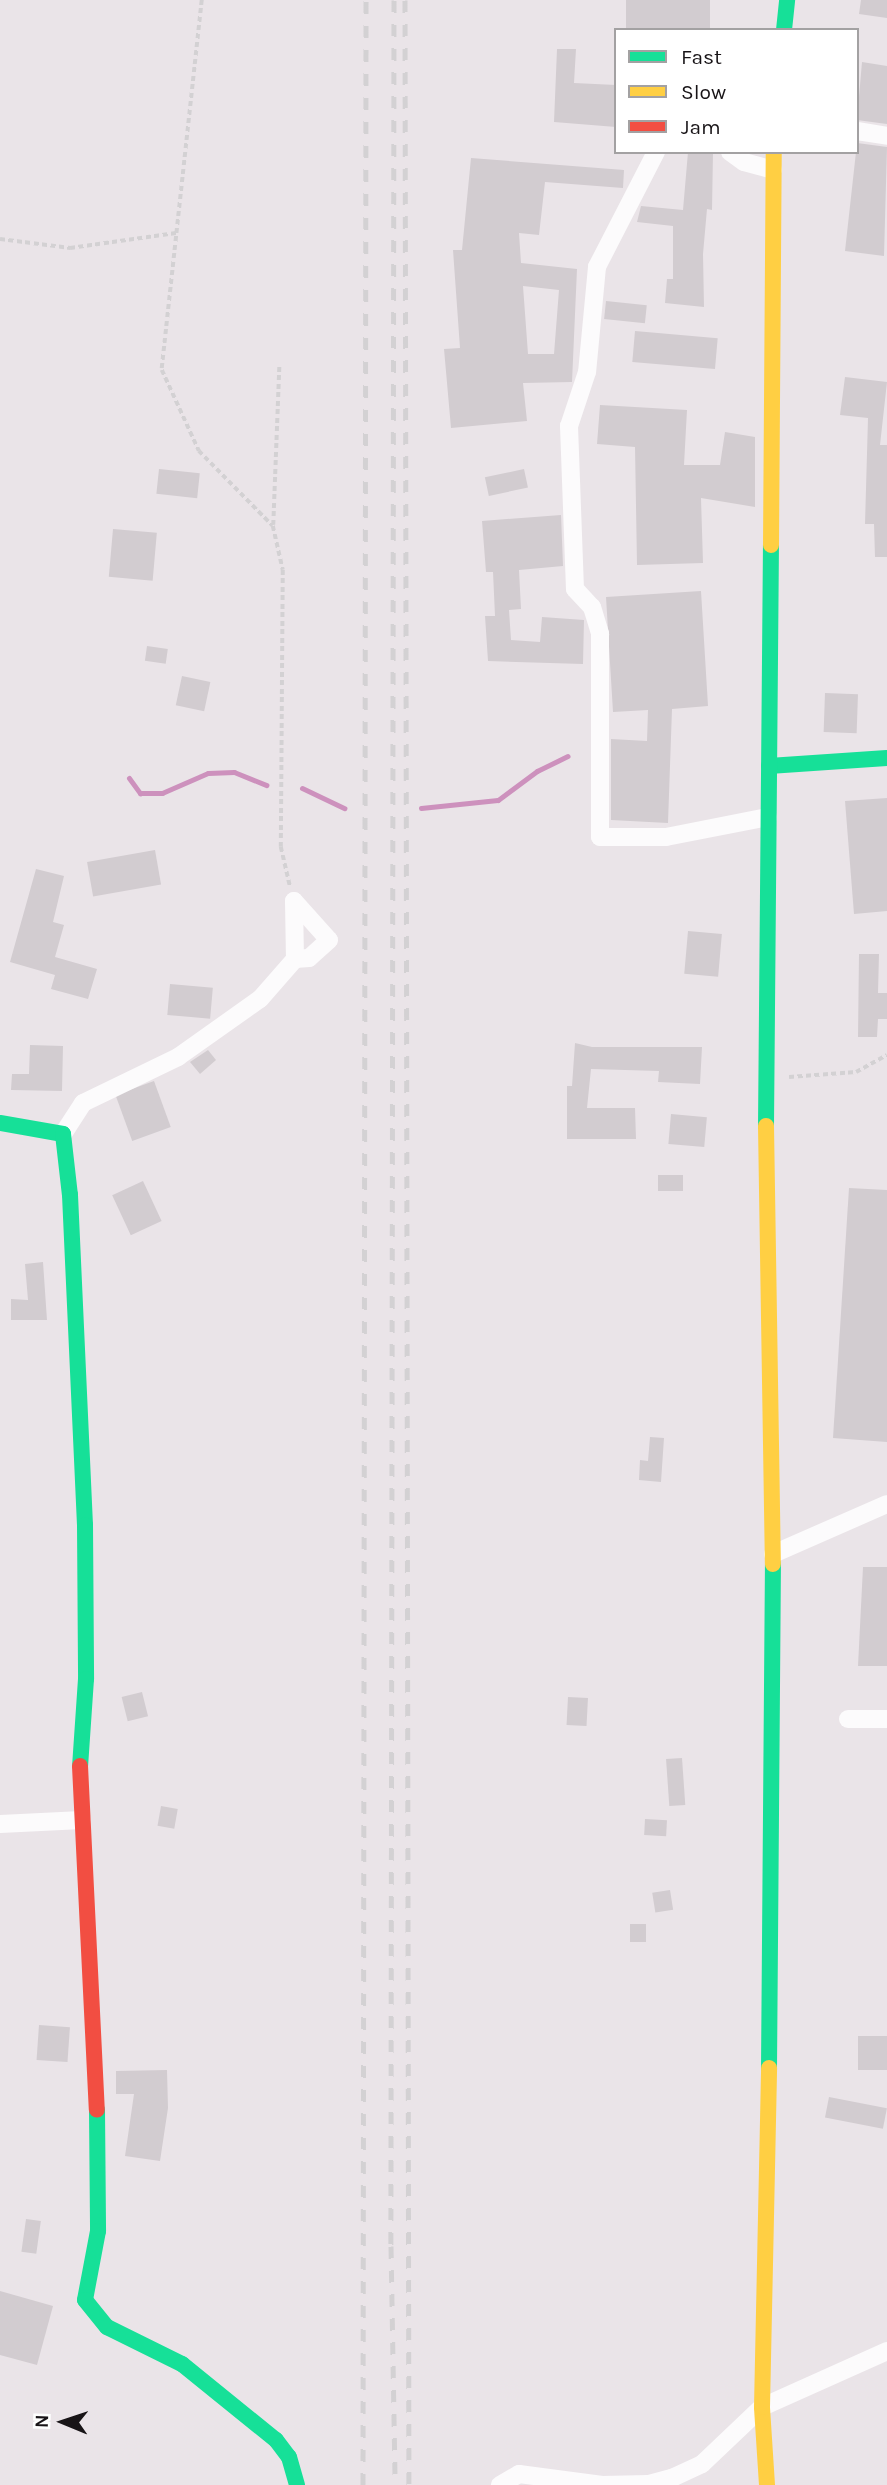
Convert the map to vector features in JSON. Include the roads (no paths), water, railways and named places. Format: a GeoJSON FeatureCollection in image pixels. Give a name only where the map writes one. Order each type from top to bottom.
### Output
{"type":"FeatureCollection","features":[{"type":"Feature","properties":{"kind":"main road"},"geometry":{"type":"LineString","coordinates":[[784,28],[787,0]]}},
{"type":"Feature","properties":{"kind":"main road"},"geometry":{"type":"LineString","coordinates":[[767,2485],[762,2407],[772,1919],[773,1555],[766,1079],[774,161]]}},
{"type":"Feature","properties":{"kind":"main road"},"geometry":{"type":"LineString","coordinates":[[769,766],[887,758]]}},
{"type":"Feature","properties":{"kind":"main road"},"geometry":{"type":"LineString","coordinates":[[0,1123],[63,1135],[85,1525],[86,1679],[78,1791],[97,2039],[98,2231],[85,2300],[107,2327],[182,2364],[276,2440],[289,2458],[297,2485]]}},
{"type":"Feature","properties":{"kind":"street"},"geometry":{"type":"LineString","coordinates":[[859,131],[887,136]]}},
{"type":"Feature","properties":{"kind":"street"},"geometry":{"type":"LineString","coordinates":[[655,154],[597,267],[587,372],[569,426],[575,589],[592,607],[600,634],[600,836],[666,837],[768,817]]}},
{"type":"Feature","properties":{"kind":"street"},"geometry":{"type":"LineString","coordinates":[[733,154],[744,162],[774,161]]}},
{"type":"Feature","properties":{"kind":"street"},"geometry":{"type":"LineString","coordinates":[[63,1135],[83,1103],[178,1057],[260,999],[295,960],[309,958],[329,940],[294,901],[295,960]]}},
{"type":"Feature","properties":{"kind":"street"},"geometry":{"type":"LineString","coordinates":[[773,1555],[887,1504]]}},
{"type":"Feature","properties":{"kind":"street"},"geometry":{"type":"LineString","coordinates":[[848,1719],[887,1719]]}},
{"type":"Feature","properties":{"kind":"street"},"geometry":{"type":"LineString","coordinates":[[0,1824],[82,1820]]}},
{"type":"Feature","properties":{"kind":"street"},"geometry":{"type":"LineString","coordinates":[[500,2485],[519,2474],[602,2484],[672,2478],[702,2464],[762,2407],[887,2351]]}},
{"type":"Feature","properties":{"kind":"waterway"},"geometry":{"type":"LineString","coordinates":[[421,808],[498,800],[537,771],[568,756]]}},
{"type":"Feature","properties":{"kind":"waterway"},"geometry":{"type":"LineString","coordinates":[[129,778],[140,793],[162,793],[208,773],[234,772],[267,785]]}},
{"type":"Feature","properties":{"kind":"waterway"},"geometry":{"type":"LineString","coordinates":[[302,788],[344,808]]}},
{"type":"Feature","properties":{"kind":"railway"},"geometry":{"type":"LineString","coordinates":[[363,2485],[366,0]]}},
{"type":"Feature","properties":{"kind":"railway"},"geometry":{"type":"LineString","coordinates":[[394,0],[391,2246],[395,2485]]}},
{"type":"Feature","properties":{"kind":"railway"},"geometry":{"type":"LineString","coordinates":[[405,0],[409,2485]]}}]}
